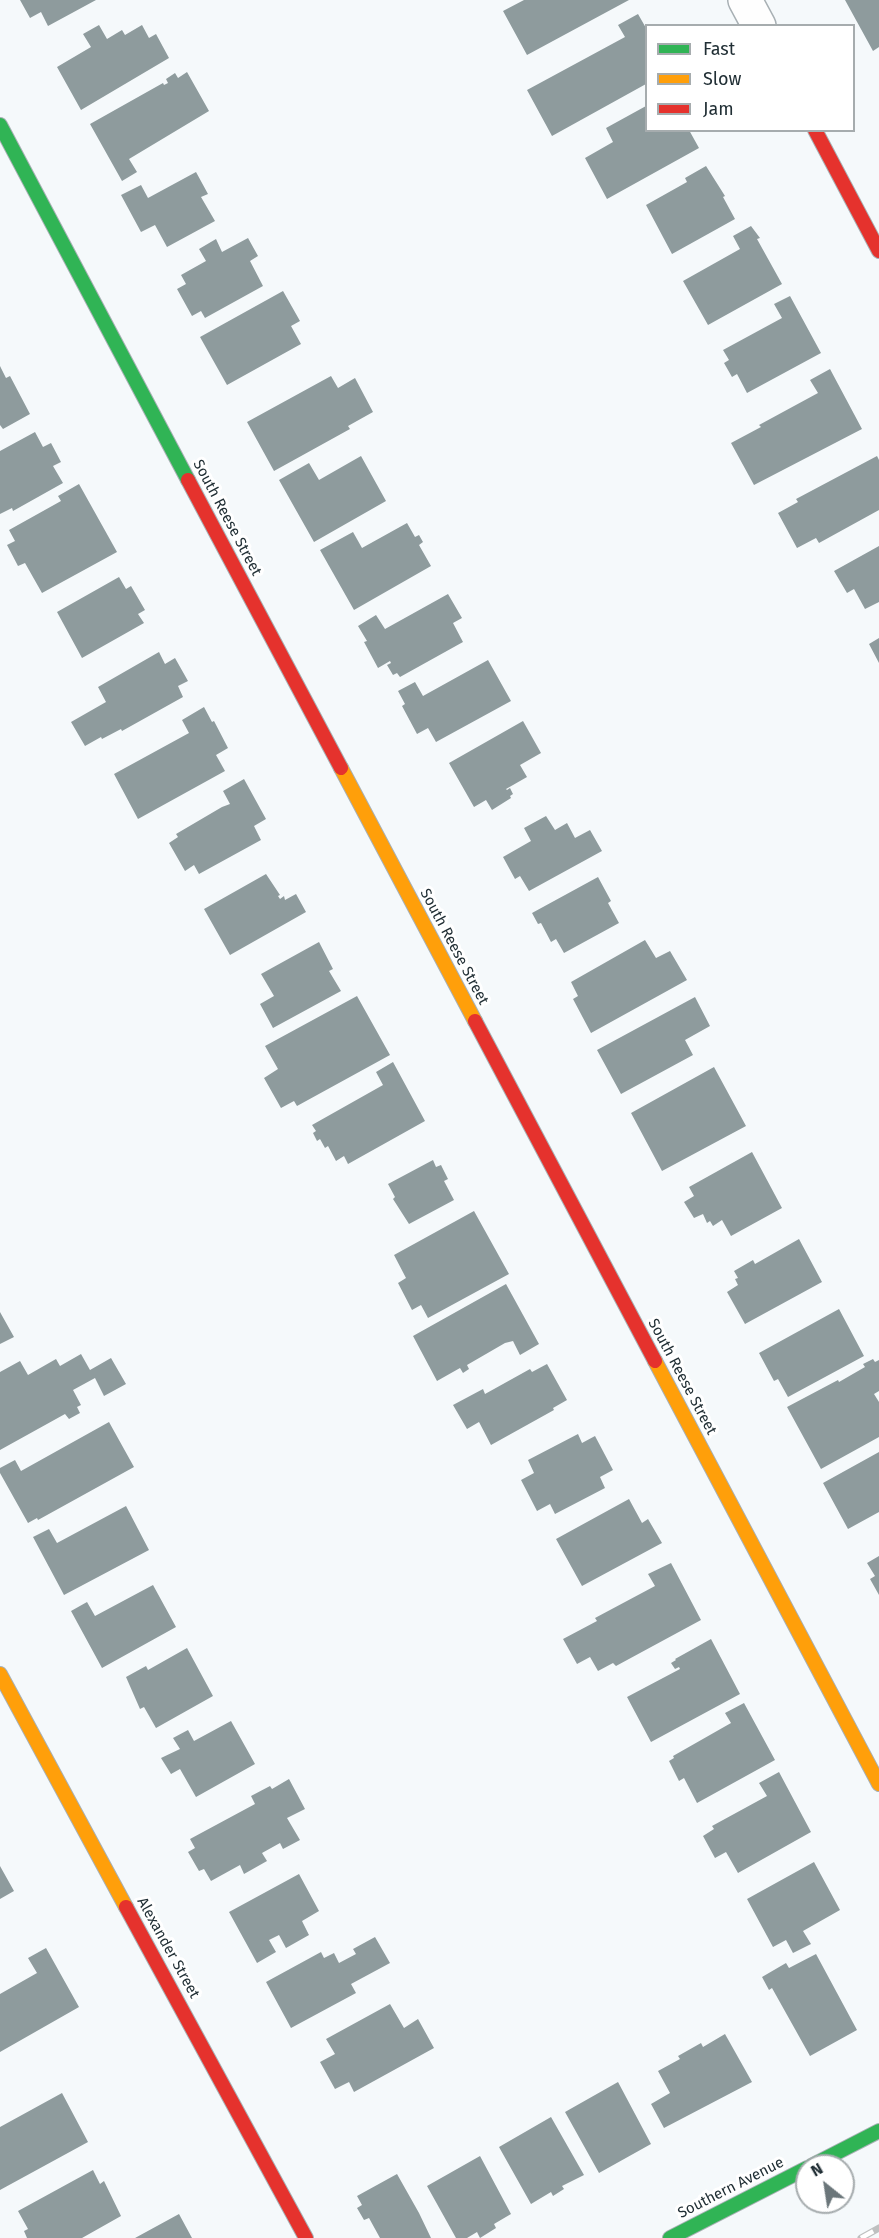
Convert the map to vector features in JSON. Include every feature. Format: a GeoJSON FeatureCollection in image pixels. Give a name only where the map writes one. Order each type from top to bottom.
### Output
{"type":"FeatureCollection","features":[{"type":"Feature","properties":{"kind":"street"},"geometry":{"type":"LineString","coordinates":[[745,0],[758,24]]}},
{"type":"Feature","properties":{"kind":"street","name":"South Reese Street"},"geometry":{"type":"LineString","coordinates":[[0,126],[879,1784]]}},
{"type":"Feature","properties":{"kind":"street"},"geometry":{"type":"LineString","coordinates":[[816,132],[879,251]]}},
{"type":"Feature","properties":{"kind":"street","name":"Alexander Street"},"geometry":{"type":"LineString","coordinates":[[0,1674],[306,2238]]}},
{"type":"Feature","properties":{"kind":"street"},"geometry":{"type":"LineString","coordinates":[[835,2154],[879,2132]]}},
{"type":"Feature","properties":{"kind":"street","name":"Southern Avenue"},"geometry":{"type":"LineString","coordinates":[[670,2238],[795,2174]]}},
{"type":"Feature","properties":{"kind":"building"},"geometry":{"type":"Polygon","coordinates":[[[20,0],[96,0],[48,26],[41,12],[30,18],[20,0]]]}},
{"type":"Feature","properties":{"kind":"building"},"geometry":{"type":"Polygon","coordinates":[[[524,0],[629,0],[527,55],[503,11],[524,0]]]}},
{"type":"Feature","properties":{"kind":"building"},"geometry":{"type":"Polygon","coordinates":[[[845,0],[879,0],[879,47],[873,51],[845,0]]]}},
{"type":"Feature","properties":{"kind":"building"},"geometry":{"type":"Polygon","coordinates":[[[638,14],[645,26],[645,85],[552,136],[527,90],[625,37],[618,25],[638,14]]]}},
{"type":"Feature","properties":{"kind":"building"},"geometry":{"type":"Polygon","coordinates":[[[99,25],[107,39],[122,30],[125,35],[142,25],[149,38],[156,34],[169,58],[81,110],[57,67],[91,47],[83,34],[99,25]]]}},
{"type":"Feature","properties":{"kind":"building"},"geometry":{"type":"Polygon","coordinates":[[[187,72],[209,111],[129,159],[137,172],[122,181],[90,124],[163,83],[164,85],[168,83],[166,79],[175,73],[178,78],[187,72]]]}},
{"type":"Feature","properties":{"kind":"building"},"geometry":{"type":"Polygon","coordinates":[[[645,107],[645,132],[690,132],[699,148],[607,199],[585,158],[613,142],[606,128],[645,107]]]}},
{"type":"Feature","properties":{"kind":"building"},"geometry":{"type":"Polygon","coordinates":[[[706,166],[725,196],[723,197],[735,219],[672,254],[646,205],[687,182],[685,178],[706,166]]]}},
{"type":"Feature","properties":{"kind":"building"},"geometry":{"type":"Polygon","coordinates":[[[196,172],[208,194],[201,197],[215,221],[167,247],[155,225],[141,232],[121,195],[141,185],[148,198],[196,172]]]}},
{"type":"Feature","properties":{"kind":"building"},"geometry":{"type":"Polygon","coordinates":[[[751,226],[760,238],[757,239],[782,284],[708,325],[683,281],[740,249],[733,236],[751,226]]]}},
{"type":"Feature","properties":{"kind":"building"},"geometry":{"type":"Polygon","coordinates":[[[248,238],[258,256],[250,261],[263,286],[205,318],[201,311],[192,316],[177,289],[186,284],[181,275],[206,261],[199,249],[216,239],[222,252],[248,238]]]}},
{"type":"Feature","properties":{"kind":"building"},"geometry":{"type":"Polygon","coordinates":[[[283,291],[300,321],[291,326],[301,344],[227,385],[200,337],[283,291]]]}},
{"type":"Feature","properties":{"kind":"building"},"geometry":{"type":"Polygon","coordinates":[[[790,296],[821,353],[747,393],[737,374],[732,377],[724,363],[729,360],[723,350],[782,318],[774,304],[790,296]]]}},
{"type":"Feature","properties":{"kind":"building"},"geometry":{"type":"Polygon","coordinates":[[[0,366],[6,378],[10,376],[30,414],[3,429],[0,425],[0,366]]]}},
{"type":"Feature","properties":{"kind":"building"},"geometry":{"type":"Polygon","coordinates":[[[830,369],[862,429],[754,485],[731,443],[818,393],[810,380],[830,369]]]}},
{"type":"Feature","properties":{"kind":"building"},"geometry":{"type":"Polygon","coordinates":[[[331,376],[338,388],[355,378],[373,412],[348,426],[350,429],[274,471],[247,422],[331,376]]]}},
{"type":"Feature","properties":{"kind":"building"},"geometry":{"type":"Polygon","coordinates":[[[35,432],[43,447],[51,443],[61,462],[53,466],[63,483],[13,511],[12,508],[0,514],[0,451],[35,432]]]}},
{"type":"Feature","properties":{"kind":"building"},"geometry":{"type":"Polygon","coordinates":[[[361,456],[386,501],[314,542],[279,480],[309,463],[319,480],[361,456]]]}},
{"type":"Feature","properties":{"kind":"building"},"geometry":{"type":"Polygon","coordinates":[[[877,456],[879,460],[879,510],[819,543],[816,538],[797,548],[778,513],[798,502],[796,499],[877,456]]]}},
{"type":"Feature","properties":{"kind":"building"},"geometry":{"type":"Polygon","coordinates":[[[79,484],[117,552],[42,593],[25,563],[18,566],[7,545],[15,541],[9,530],[61,501],[58,496],[79,484]]]}},
{"type":"Feature","properties":{"kind":"building"},"geometry":{"type":"Polygon","coordinates":[[[407,523],[415,537],[419,535],[423,542],[419,545],[431,566],[354,610],[320,550],[353,532],[362,548],[407,523]]]}},
{"type":"Feature","properties":{"kind":"building"},"geometry":{"type":"Polygon","coordinates":[[[879,546],[879,602],[865,609],[854,589],[847,593],[834,571],[879,546]]]}},
{"type":"Feature","properties":{"kind":"building"},"geometry":{"type":"Polygon","coordinates":[[[119,577],[126,589],[131,586],[145,610],[138,614],[144,623],[82,658],[57,612],[119,577]]]}},
{"type":"Feature","properties":{"kind":"building"},"geometry":{"type":"Polygon","coordinates":[[[448,594],[462,618],[453,623],[463,642],[400,677],[397,673],[393,675],[387,665],[391,663],[390,661],[378,668],[358,626],[376,615],[385,629],[448,594]]]}},
{"type":"Feature","properties":{"kind":"building"},"geometry":{"type":"Polygon","coordinates":[[[879,638],[879,663],[869,644],[879,638]]]}},
{"type":"Feature","properties":{"kind":"building"},"geometry":{"type":"Polygon","coordinates":[[[159,652],[165,664],[175,658],[188,681],[178,686],[183,697],[122,731],[121,729],[102,739],[101,737],[85,746],[71,722],[106,702],[98,687],[159,652]]]}},
{"type":"Feature","properties":{"kind":"building"},"geometry":{"type":"Polygon","coordinates":[[[488,660],[511,701],[436,742],[428,728],[417,734],[402,706],[405,704],[398,691],[415,682],[423,696],[488,660]]]}},
{"type":"Feature","properties":{"kind":"building"},"geometry":{"type":"Polygon","coordinates":[[[204,707],[228,748],[216,755],[225,771],[138,819],[114,774],[189,733],[182,720],[204,707]]]}},
{"type":"Feature","properties":{"kind":"building"},"geometry":{"type":"Polygon","coordinates":[[[523,721],[541,753],[520,765],[527,777],[506,789],[510,788],[513,794],[511,798],[492,810],[486,800],[474,807],[449,763],[523,721]]]}},
{"type":"Feature","properties":{"kind":"building"},"geometry":{"type":"Polygon","coordinates":[[[244,779],[266,819],[254,826],[261,840],[199,874],[194,865],[185,871],[169,843],[178,837],[176,834],[230,804],[223,791],[244,779]]]}},
{"type":"Feature","properties":{"kind":"building"},"geometry":{"type":"Polygon","coordinates":[[[546,816],[555,830],[567,823],[575,838],[590,830],[602,851],[529,891],[520,876],[515,879],[503,857],[531,841],[524,828],[546,816]]]}},
{"type":"Feature","properties":{"kind":"building"},"geometry":{"type":"Polygon","coordinates":[[[266,874],[280,895],[278,896],[280,899],[284,896],[285,900],[296,894],[306,912],[230,955],[204,909],[266,874]]]}},
{"type":"Feature","properties":{"kind":"building"},"geometry":{"type":"Polygon","coordinates":[[[598,877],[611,901],[608,903],[619,923],[564,953],[556,939],[551,942],[541,923],[538,924],[532,913],[598,877]]]}},
{"type":"Feature","properties":{"kind":"building"},"geometry":{"type":"Polygon","coordinates":[[[645,940],[656,958],[670,951],[687,980],[591,1033],[573,999],[578,996],[571,982],[645,940]]]}},
{"type":"Feature","properties":{"kind":"building"},"geometry":{"type":"Polygon","coordinates":[[[319,942],[333,969],[329,971],[341,991],[273,1028],[260,1004],[274,996],[261,974],[319,942]]]}},
{"type":"Feature","properties":{"kind":"building"},"geometry":{"type":"Polygon","coordinates":[[[357,996],[390,1055],[297,1106],[294,1101],[281,1108],[264,1078],[278,1069],[265,1046],[357,996]]]}},
{"type":"Feature","properties":{"kind":"building"},"geometry":{"type":"Polygon","coordinates":[[[695,997],[710,1026],[685,1040],[693,1055],[621,1094],[597,1050],[695,997]]]}},
{"type":"Feature","properties":{"kind":"building"},"geometry":{"type":"Polygon","coordinates":[[[393,1062],[425,1121],[348,1164],[344,1156],[336,1161],[328,1146],[325,1148],[320,1139],[317,1141],[313,1133],[316,1131],[312,1125],[383,1085],[376,1072],[393,1062]]]}},
{"type":"Feature","properties":{"kind":"building"},"geometry":{"type":"Polygon","coordinates":[[[714,1067],[746,1126],[662,1171],[631,1113],[714,1067]]]}},
{"type":"Feature","properties":{"kind":"building"},"geometry":{"type":"Polygon","coordinates":[[[752,1152],[782,1208],[731,1236],[722,1220],[713,1226],[710,1221],[707,1223],[703,1214],[694,1218],[684,1202],[694,1196],[689,1187],[752,1152]]]}},
{"type":"Feature","properties":{"kind":"building"},"geometry":{"type":"Polygon","coordinates":[[[433,1160],[436,1167],[441,1165],[448,1179],[444,1181],[454,1200],[409,1224],[393,1199],[395,1197],[388,1184],[433,1160]]]}},
{"type":"Feature","properties":{"kind":"building"},"geometry":{"type":"Polygon","coordinates":[[[474,1211],[509,1274],[428,1318],[421,1305],[412,1310],[398,1283],[406,1278],[394,1255],[474,1211]]]}},
{"type":"Feature","properties":{"kind":"building"},"geometry":{"type":"Polygon","coordinates":[[[799,1239],[822,1282],[745,1324],[727,1292],[738,1285],[735,1279],[738,1278],[734,1271],[753,1260],[755,1264],[799,1239]]]}},
{"type":"Feature","properties":{"kind":"building"},"geometry":{"type":"Polygon","coordinates":[[[506,1284],[539,1344],[520,1355],[513,1341],[505,1343],[467,1365],[469,1369],[463,1373],[460,1368],[437,1381],[413,1336],[506,1284]]]}},
{"type":"Feature","properties":{"kind":"building"},"geometry":{"type":"Polygon","coordinates":[[[839,1309],[864,1356],[788,1397],[778,1379],[774,1381],[759,1353],[839,1309]]]}},
{"type":"Feature","properties":{"kind":"building"},"geometry":{"type":"Polygon","coordinates":[[[0,1312],[14,1337],[0,1344],[0,1312]]]}},
{"type":"Feature","properties":{"kind":"building"},"geometry":{"type":"Polygon","coordinates":[[[81,1354],[90,1370],[111,1358],[126,1384],[104,1396],[95,1378],[73,1390],[81,1405],[77,1407],[80,1413],[69,1419],[65,1414],[0,1450],[0,1372],[20,1361],[28,1375],[56,1359],[60,1366],[81,1354]]]}},
{"type":"Feature","properties":{"kind":"building"},"geometry":{"type":"Polygon","coordinates":[[[873,1359],[875,1362],[879,1360],[879,1391],[874,1394],[879,1402],[879,1437],[821,1469],[787,1407],[838,1380],[839,1382],[865,1367],[863,1364],[873,1359]]]}},
{"type":"Feature","properties":{"kind":"building"},"geometry":{"type":"Polygon","coordinates":[[[547,1364],[567,1400],[553,1408],[554,1410],[491,1445],[479,1422],[467,1429],[453,1405],[483,1389],[485,1394],[530,1369],[532,1372],[547,1364]]]}},
{"type":"Feature","properties":{"kind":"building"},"geometry":{"type":"Polygon","coordinates":[[[109,1422],[134,1467],[38,1520],[37,1518],[28,1523],[0,1473],[0,1468],[15,1460],[21,1471],[109,1422]]]}},
{"type":"Feature","properties":{"kind":"building"},"geometry":{"type":"Polygon","coordinates":[[[578,1434],[582,1443],[595,1436],[613,1470],[600,1477],[605,1488],[555,1514],[550,1504],[537,1511],[521,1480],[534,1473],[528,1460],[578,1434]]]}},
{"type":"Feature","properties":{"kind":"building"},"geometry":{"type":"Polygon","coordinates":[[[879,1452],[879,1512],[848,1529],[823,1483],[879,1452]]]}},
{"type":"Feature","properties":{"kind":"building"},"geometry":{"type":"Polygon","coordinates":[[[629,1499],[642,1523],[648,1519],[662,1543],[582,1586],[556,1539],[629,1499]]]}},
{"type":"Feature","properties":{"kind":"building"},"geometry":{"type":"Polygon","coordinates":[[[126,1506],[149,1550],[64,1595],[33,1537],[49,1529],[57,1543],[126,1506]]]}},
{"type":"Feature","properties":{"kind":"building"},"geometry":{"type":"Polygon","coordinates":[[[879,1556],[879,1595],[870,1579],[875,1576],[867,1563],[879,1556]]]}},
{"type":"Feature","properties":{"kind":"building"},"geometry":{"type":"Polygon","coordinates":[[[671,1563],[701,1620],[616,1666],[613,1663],[598,1671],[590,1657],[577,1664],[563,1639],[597,1621],[595,1618],[655,1586],[648,1574],[671,1563]]]}},
{"type":"Feature","properties":{"kind":"building"},"geometry":{"type":"Polygon","coordinates":[[[153,1585],[176,1627],[102,1668],[71,1611],[87,1602],[95,1616],[153,1585]]]}},
{"type":"Feature","properties":{"kind":"building"},"geometry":{"type":"Polygon","coordinates":[[[711,1639],[740,1694],[651,1742],[627,1697],[680,1669],[679,1667],[675,1669],[671,1663],[711,1639]]]}},
{"type":"Feature","properties":{"kind":"building"},"geometry":{"type":"Polygon","coordinates":[[[187,1648],[213,1696],[156,1728],[144,1707],[140,1709],[126,1677],[146,1666],[148,1670],[187,1648]]]}},
{"type":"Feature","properties":{"kind":"building"},"geometry":{"type":"Polygon","coordinates":[[[744,1703],[775,1760],[697,1803],[684,1778],[679,1781],[669,1761],[674,1758],[673,1756],[731,1723],[725,1713],[744,1703]]]}},
{"type":"Feature","properties":{"kind":"building"},"geometry":{"type":"Polygon","coordinates":[[[231,1721],[255,1764],[196,1797],[180,1769],[171,1774],[161,1758],[180,1749],[173,1738],[188,1730],[194,1741],[231,1721]]]}},
{"type":"Feature","properties":{"kind":"building"},"geometry":{"type":"Polygon","coordinates":[[[779,1772],[811,1832],[738,1873],[726,1852],[715,1858],[703,1836],[714,1829],[712,1826],[767,1796],[759,1783],[779,1772]]]}},
{"type":"Feature","properties":{"kind":"building"},"geometry":{"type":"Polygon","coordinates":[[[289,1779],[305,1809],[287,1818],[300,1840],[283,1849],[280,1843],[262,1853],[267,1861],[244,1874],[240,1865],[211,1881],[204,1869],[199,1871],[188,1852],[195,1848],[190,1839],[255,1804],[251,1796],[270,1786],[272,1789],[289,1779]]]}},
{"type":"Feature","properties":{"kind":"building"},"geometry":{"type":"Polygon","coordinates":[[[814,1862],[840,1910],[803,1931],[811,1944],[793,1953],[786,1940],[773,1947],[747,1899],[814,1862]]]}},
{"type":"Feature","properties":{"kind":"building"},"geometry":{"type":"Polygon","coordinates":[[[0,1866],[14,1891],[0,1899],[0,1866]]]}},
{"type":"Feature","properties":{"kind":"building"},"geometry":{"type":"Polygon","coordinates":[[[299,1874],[319,1911],[302,1921],[309,1935],[286,1948],[279,1935],[269,1940],[276,1952],[257,1963],[229,1912],[299,1874]]]}},
{"type":"Feature","properties":{"kind":"building"},"geometry":{"type":"Polygon","coordinates":[[[375,1937],[390,1963],[351,1984],[356,1993],[291,2028],[266,1982],[321,1952],[324,1958],[334,1953],[339,1963],[356,1954],[353,1949],[375,1937]]]}},
{"type":"Feature","properties":{"kind":"building"},"geometry":{"type":"Polygon","coordinates":[[[46,1948],[79,2007],[0,2052],[0,1994],[37,1973],[28,1958],[46,1948]]]}},
{"type":"Feature","properties":{"kind":"building"},"geometry":{"type":"Polygon","coordinates":[[[816,1954],[857,2030],[810,2056],[772,1988],[769,1990],[762,1977],[786,1963],[789,1968],[816,1954]]]}},
{"type":"Feature","properties":{"kind":"building"},"geometry":{"type":"Polygon","coordinates":[[[390,2004],[404,2028],[418,2019],[434,2048],[354,2092],[349,2082],[335,2089],[320,2062],[335,2054],[326,2039],[390,2004]]]}},
{"type":"Feature","properties":{"kind":"building"},"geometry":{"type":"Polygon","coordinates":[[[725,2034],[752,2082],[664,2128],[651,2104],[670,2093],[658,2071],[680,2059],[678,2056],[701,2043],[703,2047],[725,2034]]]}},
{"type":"Feature","properties":{"kind":"building"},"geometry":{"type":"Polygon","coordinates":[[[618,2082],[651,2144],[599,2173],[565,2112],[618,2082]]]}},
{"type":"Feature","properties":{"kind":"building"},"geometry":{"type":"Polygon","coordinates":[[[62,2093],[88,2142],[0,2190],[0,2127],[62,2093]]]}},
{"type":"Feature","properties":{"kind":"building"},"geometry":{"type":"Polygon","coordinates":[[[551,2117],[584,2175],[562,2186],[564,2189],[553,2196],[551,2192],[531,2204],[499,2147],[551,2117]]]}},
{"type":"Feature","properties":{"kind":"building"},"geometry":{"type":"Polygon","coordinates":[[[480,2156],[511,2214],[494,2224],[496,2228],[480,2238],[477,2232],[467,2238],[456,2238],[427,2186],[480,2156]]]}},
{"type":"Feature","properties":{"kind":"building"},"geometry":{"type":"Polygon","coordinates":[[[93,2170],[100,2184],[104,2181],[121,2216],[82,2238],[27,2238],[24,2231],[28,2229],[18,2211],[93,2170]]]}},
{"type":"Feature","properties":{"kind":"building"},"geometry":{"type":"Polygon","coordinates":[[[397,2174],[431,2238],[380,2238],[369,2218],[364,2220],[357,2208],[362,2205],[357,2196],[397,2174]]]}},
{"type":"Feature","properties":{"kind":"building"},"geometry":{"type":"Polygon","coordinates":[[[179,2214],[192,2238],[135,2238],[179,2214]]]}},
{"type":"Feature","properties":{"kind":"railway"},"geometry":{"type":"LineString","coordinates":[[861,2238],[879,2228]]}},
{"type":"Feature","properties":{"kind":"traffic: fast"},"geometry":{"type":"LineString","coordinates":[[0,125],[188,480]]}},
{"type":"Feature","properties":{"kind":"traffic: fast"},"geometry":{"type":"LineString","coordinates":[[834,2154],[879,2131]]}},
{"type":"Feature","properties":{"kind":"traffic: fast"},"geometry":{"type":"LineString","coordinates":[[670,2238],[795,2174]]}},
{"type":"Feature","properties":{"kind":"traffic: slow"},"geometry":{"type":"LineString","coordinates":[[341,768],[475,1021]]}},
{"type":"Feature","properties":{"kind":"traffic: slow"},"geometry":{"type":"LineString","coordinates":[[655,1361],[879,1784]]}},
{"type":"Feature","properties":{"kind":"traffic: slow"},"geometry":{"type":"LineString","coordinates":[[0,1674],[126,1907]]}},
{"type":"Feature","properties":{"kind":"traffic: jam"},"geometry":{"type":"LineString","coordinates":[[816,132],[879,251]]}},
{"type":"Feature","properties":{"kind":"traffic: jam"},"geometry":{"type":"LineString","coordinates":[[188,480],[341,768]]}},
{"type":"Feature","properties":{"kind":"traffic: jam"},"geometry":{"type":"LineString","coordinates":[[475,1021],[655,1361]]}},
{"type":"Feature","properties":{"kind":"traffic: jam"},"geometry":{"type":"LineString","coordinates":[[126,1907],[306,2238]]}}]}
